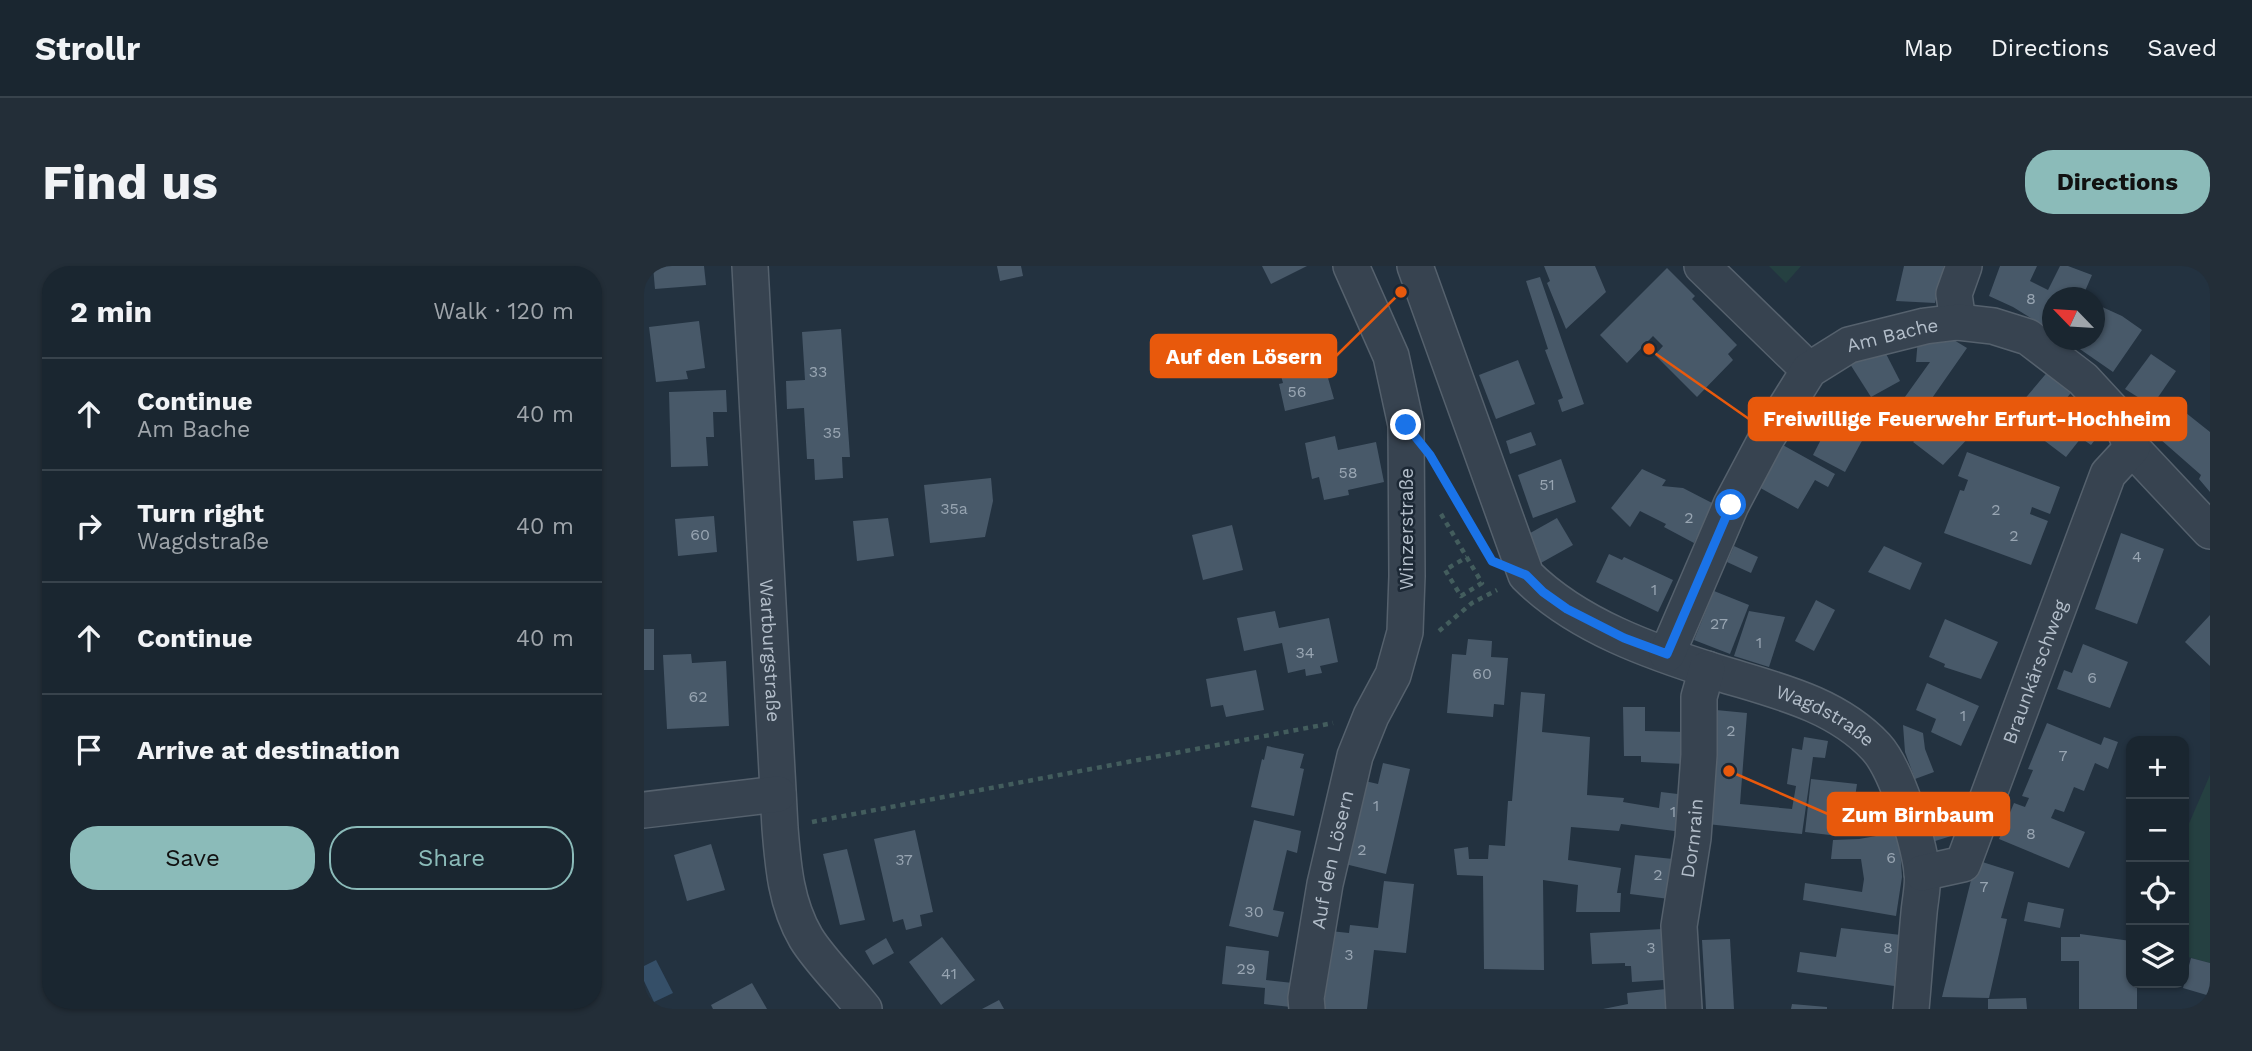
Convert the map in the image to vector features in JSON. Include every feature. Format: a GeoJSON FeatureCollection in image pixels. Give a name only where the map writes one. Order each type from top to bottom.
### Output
{"type":"FeatureCollection","features":[{"type":"Feature","properties":{"kind":"street","name":"Wartburgstraße"},"geometry":{"type":"LineString","coordinates":[[750,266],[785,882],[794,913],[806,939],[864,1009]]}},
{"type":"Feature","properties":{"kind":"street","name":"Winzerstraße"},"geometry":{"type":"LineString","coordinates":[[1351,266],[1391,356],[1406,425],[1405,632],[1393,675]]}},
{"type":"Feature","properties":{"kind":"street"},"geometry":{"type":"LineString","coordinates":[[1415,266],[1516,580]]}},
{"type":"Feature","properties":{"kind":"street"},"geometry":{"type":"LineString","coordinates":[[1702,266],[1809,370]]}},
{"type":"Feature","properties":{"kind":"street"},"geometry":{"type":"LineString","coordinates":[[1941,324],[1964,266]]}},
{"type":"Feature","properties":{"kind":"street","name":"Am Bache"},"geometry":{"type":"LineString","coordinates":[[1667,654],[1731,505],[1766,439],[1809,370],[1849,345],[1941,324],[1993,326],[2028,337],[2083,379],[2120,419],[2132,448],[2210,531]]}},
{"type":"Feature","properties":{"kind":"street","name":"Braunkärschweg"},"geometry":{"type":"LineString","coordinates":[[1922,873],[1963,864],[2108,474],[2132,448]]}},
{"type":"Feature","properties":{"kind":"street","name":"Wagdstraße"},"geometry":{"type":"LineString","coordinates":[[1516,580],[1543,592],[1567,609],[1624,638],[1707,669],[1805,699],[1854,727],[1878,749],[1899,789],[1913,827],[1922,873],[1911,1009]]}},
{"type":"Feature","properties":{"kind":"street","name":"Dornrain"},"geometry":{"type":"LineString","coordinates":[[1684,1009],[1679,926],[1693,838],[1699,755],[1699,697],[1707,669]]}},
{"type":"Feature","properties":{"kind":"street","name":"Auf den Lösern"},"geometry":{"type":"LineString","coordinates":[[1307,1009],[1306,998],[1325,884],[1355,756],[1371,716],[1393,675]]}},
{"type":"Feature","properties":{"kind":"street"},"geometry":{"type":"LineString","coordinates":[[644,810],[778,793]]}},
{"type":"Feature","properties":{"kind":"path"},"geometry":{"type":"LineString","coordinates":[[1437,467],[1472,526]]}},
{"type":"Feature","properties":{"kind":"path"},"geometry":{"type":"LineString","coordinates":[[1438,510],[1467,557],[1482,583],[1461,596],[1445,570],[1467,557]]}},
{"type":"Feature","properties":{"kind":"path"},"geometry":{"type":"LineString","coordinates":[[1436,633],[1472,603],[1516,580]]}},
{"type":"Feature","properties":{"kind":"path"},"geometry":{"type":"LineString","coordinates":[[780,828],[1371,716]]}},
{"type":"Feature","properties":{"kind":"green space"},"geometry":{"type":"Polygon","coordinates":[[[1769,266],[1801,266],[1786,283],[1769,266]]]}},
{"type":"Feature","properties":{"kind":"green space"},"geometry":{"type":"Polygon","coordinates":[[[2210,775],[2210,963],[2189,957],[2189,823],[2210,775]]]}},
{"type":"Feature","properties":{"kind":"water"},"geometry":{"type":"Polygon","coordinates":[[[656,960],[673,993],[654,1002],[644,981],[644,966],[656,960]]]}},
{"type":"Feature","properties":{"kind":"building"},"geometry":{"type":"Polygon","coordinates":[[[653,266],[704,266],[706,285],[655,289],[653,266]]]}},
{"type":"Feature","properties":{"kind":"building"},"geometry":{"type":"Polygon","coordinates":[[[997,266],[1021,266],[1023,276],[1000,281],[997,266]]]}},
{"type":"Feature","properties":{"kind":"building"},"geometry":{"type":"Polygon","coordinates":[[[1262,266],[1307,266],[1271,284],[1262,266]]]}},
{"type":"Feature","properties":{"kind":"building"},"geometry":{"type":"Polygon","coordinates":[[[1544,266],[1595,266],[1606,292],[1566,329],[1547,283],[1550,281],[1544,266]]]}},
{"type":"Feature","properties":{"kind":"building"},"geometry":{"type":"Polygon","coordinates":[[[1904,266],[1944,266],[1935,303],[1896,301],[1904,266]]]}},
{"type":"Feature","properties":{"kind":"building"},"geometry":{"type":"Polygon","coordinates":[[[2000,266],[2037,266],[2030,281],[2042,287],[2042,325],[2013,307],[1989,296],[2000,266]]]}},
{"type":"Feature","properties":{"kind":"building"},"geometry":{"type":"Polygon","coordinates":[[[2060,266],[2068,266],[2092,275],[2087,287],[2050,287],[2060,266]]]}},
{"type":"Feature","properties":{"kind":"building"},"geometry":{"type":"Polygon","coordinates":[[[1667,268],[1695,296],[1692,299],[1737,345],[1728,354],[1733,360],[1697,397],[1655,355],[1663,346],[1653,336],[1627,363],[1600,335],[1667,268]]]}},
{"type":"Feature","properties":{"kind":"building"},"geometry":{"type":"Polygon","coordinates":[[[1540,277],[1584,404],[1562,412],[1558,400],[1563,398],[1545,350],[1548,349],[1526,281],[1540,277]]]}},
{"type":"Feature","properties":{"kind":"building"},"geometry":{"type":"Polygon","coordinates":[[[2105,308],[2142,330],[2113,372],[2081,350],[2105,350],[2105,308]]]}},
{"type":"Feature","properties":{"kind":"building"},"geometry":{"type":"Polygon","coordinates":[[[699,321],[705,368],[686,371],[688,379],[656,382],[649,327],[699,321]]]}},
{"type":"Feature","properties":{"kind":"building"},"geometry":{"type":"Polygon","coordinates":[[[841,329],[850,457],[842,457],[843,478],[815,480],[814,459],[807,459],[804,408],[787,409],[786,381],[805,380],[802,332],[841,329]]]}},
{"type":"Feature","properties":{"kind":"building"},"geometry":{"type":"Polygon","coordinates":[[[1302,335],[1313,375],[1326,371],[1334,399],[1285,411],[1279,384],[1283,383],[1272,343],[1302,335]]]}},
{"type":"Feature","properties":{"kind":"building"},"geometry":{"type":"Polygon","coordinates":[[[1949,337],[1967,348],[1930,401],[1972,434],[1943,465],[1913,442],[1918,437],[1892,415],[1930,362],[1916,362],[1918,338],[1949,337]]]}},
{"type":"Feature","properties":{"kind":"building"},"geometry":{"type":"Polygon","coordinates":[[[1882,346],[1900,381],[1871,397],[1850,364],[1882,346]]]}},
{"type":"Feature","properties":{"kind":"building"},"geometry":{"type":"Polygon","coordinates":[[[2151,354],[2176,371],[2152,406],[2125,389],[2151,354]]]}},
{"type":"Feature","properties":{"kind":"building"},"geometry":{"type":"Polygon","coordinates":[[[1518,360],[1535,404],[1496,419],[1479,375],[1518,360]]]}},
{"type":"Feature","properties":{"kind":"building"},"geometry":{"type":"Polygon","coordinates":[[[2050,369],[2074,389],[2054,414],[2068,424],[2084,404],[2108,423],[2091,445],[2081,438],[2066,457],[2037,435],[2017,408],[2050,369]]]}},
{"type":"Feature","properties":{"kind":"building"},"geometry":{"type":"Polygon","coordinates":[[[726,390],[727,412],[713,412],[714,437],[706,437],[708,466],[671,467],[669,392],[726,390]]]}},
{"type":"Feature","properties":{"kind":"building"},"geometry":{"type":"Polygon","coordinates":[[[2176,405],[2210,432],[2210,492],[2199,479],[2201,475],[2152,432],[2176,405]]]}},
{"type":"Feature","properties":{"kind":"building"},"geometry":{"type":"Polygon","coordinates":[[[1830,422],[1863,439],[1845,472],[1813,455],[1830,422]]]}},
{"type":"Feature","properties":{"kind":"building"},"geometry":{"type":"Polygon","coordinates":[[[1531,432],[1536,445],[1510,454],[1506,441],[1531,432]]]}},
{"type":"Feature","properties":{"kind":"building"},"geometry":{"type":"Polygon","coordinates":[[[1335,436],[1338,450],[1376,442],[1384,482],[1348,490],[1349,495],[1324,500],[1319,477],[1312,479],[1305,443],[1335,436]]]}},
{"type":"Feature","properties":{"kind":"building"},"geometry":{"type":"Polygon","coordinates":[[[1781,444],[1835,474],[1828,487],[1815,480],[1798,509],[1757,486],[1781,444]]]}},
{"type":"Feature","properties":{"kind":"building"},"geometry":{"type":"Polygon","coordinates":[[[1967,452],[2060,487],[2050,514],[2032,507],[2030,514],[2048,521],[2031,565],[1944,533],[1960,490],[1964,491],[1968,480],[1958,476],[1967,452]]]}},
{"type":"Feature","properties":{"kind":"building"},"geometry":{"type":"Polygon","coordinates":[[[1561,459],[1576,502],[1533,518],[1518,475],[1561,459]]]}},
{"type":"Feature","properties":{"kind":"building"},"geometry":{"type":"Polygon","coordinates":[[[1642,469],[1666,480],[1662,486],[1683,488],[1714,504],[1694,543],[1640,511],[1630,527],[1611,508],[1642,469]]]}},
{"type":"Feature","properties":{"kind":"building"},"geometry":{"type":"Polygon","coordinates":[[[991,478],[993,501],[985,537],[930,543],[924,485],[991,478]]]}},
{"type":"Feature","properties":{"kind":"building"},"geometry":{"type":"Polygon","coordinates":[[[714,516],[717,552],[678,556],[675,519],[714,516]]]}},
{"type":"Feature","properties":{"kind":"building"},"geometry":{"type":"Polygon","coordinates":[[[888,518],[894,556],[857,561],[853,521],[888,518]]]}},
{"type":"Feature","properties":{"kind":"building"},"geometry":{"type":"Polygon","coordinates":[[[1557,518],[1573,545],[1539,564],[1523,537],[1557,518]]]}},
{"type":"Feature","properties":{"kind":"building"},"geometry":{"type":"Polygon","coordinates":[[[1232,525],[1243,570],[1203,580],[1192,535],[1232,525]]]}},
{"type":"Feature","properties":{"kind":"building"},"geometry":{"type":"Polygon","coordinates":[[[2121,533],[2164,549],[2137,624],[2095,609],[2121,533]]]}},
{"type":"Feature","properties":{"kind":"building"},"geometry":{"type":"Polygon","coordinates":[[[1734,546],[1758,557],[1751,573],[1727,562],[1734,546]]]}},
{"type":"Feature","properties":{"kind":"building"},"geometry":{"type":"Polygon","coordinates":[[[1884,546],[1922,563],[1910,590],[1868,572],[1884,546]]]}},
{"type":"Feature","properties":{"kind":"building"},"geometry":{"type":"Polygon","coordinates":[[[1609,554],[1622,560],[1624,557],[1673,580],[1658,612],[1596,582],[1609,554]]]}},
{"type":"Feature","properties":{"kind":"building"},"geometry":{"type":"Polygon","coordinates":[[[1714,591],[1749,605],[1730,654],[1694,640],[1714,591]]]}},
{"type":"Feature","properties":{"kind":"building"},"geometry":{"type":"Polygon","coordinates":[[[1816,600],[1835,610],[1814,651],[1795,641],[1816,600]]]}},
{"type":"Feature","properties":{"kind":"building"},"geometry":{"type":"Polygon","coordinates":[[[1275,611],[1279,628],[1329,618],[1338,662],[1320,666],[1322,673],[1306,676],[1305,669],[1288,673],[1282,643],[1244,651],[1237,618],[1275,611]]]}},
{"type":"Feature","properties":{"kind":"building"},"geometry":{"type":"Polygon","coordinates":[[[1749,611],[1785,617],[1769,667],[1734,656],[1749,611]]]}},
{"type":"Feature","properties":{"kind":"building"},"geometry":{"type":"Polygon","coordinates":[[[2210,615],[2210,666],[2185,642],[2210,615]]]}},
{"type":"Feature","properties":{"kind":"building"},"geometry":{"type":"Polygon","coordinates":[[[1945,619],[1998,642],[1981,679],[1944,667],[1945,664],[1929,657],[1945,619]]]}},
{"type":"Feature","properties":{"kind":"building"},"geometry":{"type":"Polygon","coordinates":[[[644,629],[654,629],[654,670],[644,670],[644,629]]]}},
{"type":"Feature","properties":{"kind":"building"},"geometry":{"type":"Polygon","coordinates":[[[1468,639],[1492,641],[1491,657],[1508,658],[1504,705],[1494,704],[1493,717],[1447,713],[1452,654],[1466,655],[1468,639]]]}},
{"type":"Feature","properties":{"kind":"building"},"geometry":{"type":"Polygon","coordinates":[[[2083,644],[2128,662],[2110,708],[2057,689],[2064,670],[2072,673],[2083,644]]]}},
{"type":"Feature","properties":{"kind":"building"},"geometry":{"type":"Polygon","coordinates":[[[691,654],[692,663],[726,661],[729,726],[667,729],[663,655],[691,654]]]}},
{"type":"Feature","properties":{"kind":"building"},"geometry":{"type":"Polygon","coordinates":[[[1256,670],[1264,710],[1226,717],[1223,705],[1211,707],[1206,679],[1256,670]]]}},
{"type":"Feature","properties":{"kind":"building"},"geometry":{"type":"Polygon","coordinates":[[[1927,683],[1979,706],[1961,746],[1931,732],[1936,719],[1916,710],[1927,683]]]}},
{"type":"Feature","properties":{"kind":"building"},"geometry":{"type":"Polygon","coordinates":[[[1521,692],[1545,694],[1542,732],[1590,737],[1587,795],[1624,798],[1623,802],[1659,808],[1661,792],[1686,795],[1682,832],[1621,824],[1619,831],[1571,827],[1568,860],[1621,868],[1617,893],[1621,893],[1620,912],[1576,912],[1578,885],[1543,880],[1544,970],[1484,969],[1483,876],[1457,875],[1454,849],[1468,847],[1469,859],[1488,859],[1489,845],[1505,846],[1508,801],[1512,801],[1521,692]]]}},
{"type":"Feature","properties":{"kind":"building"},"geometry":{"type":"Polygon","coordinates":[[[1623,707],[1645,707],[1645,731],[1687,732],[1685,764],[1641,762],[1641,756],[1624,756],[1623,707]]]}},
{"type":"Feature","properties":{"kind":"building"},"geometry":{"type":"Polygon","coordinates":[[[1716,710],[1747,713],[1740,804],[1792,809],[1796,786],[1787,784],[1792,748],[1802,750],[1804,737],[1828,741],[1825,758],[1813,757],[1802,834],[1707,824],[1716,710]]]}},
{"type":"Feature","properties":{"kind":"building"},"geometry":{"type":"Polygon","coordinates":[[[2047,723],[2101,745],[2104,737],[2118,742],[2108,769],[2095,763],[2084,791],[2074,787],[2064,812],[2055,809],[2051,818],[2085,832],[2069,868],[1999,839],[2014,803],[2025,807],[2029,798],[2022,796],[2033,770],[2028,769],[2047,723]]]}},
{"type":"Feature","properties":{"kind":"building"},"geometry":{"type":"Polygon","coordinates":[[[1903,725],[1923,733],[1925,749],[1934,772],[1915,779],[1905,752],[1903,725]]]}},
{"type":"Feature","properties":{"kind":"building"},"geometry":{"type":"Polygon","coordinates":[[[1267,746],[1304,754],[1300,768],[1304,769],[1294,816],[1251,807],[1267,746]]]}},
{"type":"Feature","properties":{"kind":"building"},"geometry":{"type":"Polygon","coordinates":[[[1383,763],[1410,769],[1386,874],[1345,864],[1365,781],[1378,784],[1383,763]]]}},
{"type":"Feature","properties":{"kind":"building"},"geometry":{"type":"Polygon","coordinates":[[[1811,779],[1857,784],[1853,811],[1840,810],[1838,836],[1805,832],[1811,779]]]}},
{"type":"Feature","properties":{"kind":"building"},"geometry":{"type":"Polygon","coordinates":[[[1952,795],[1964,832],[1932,842],[1921,805],[1952,795]]]}},
{"type":"Feature","properties":{"kind":"building"},"geometry":{"type":"Polygon","coordinates":[[[1254,820],[1301,831],[1297,853],[1287,850],[1273,910],[1284,912],[1278,937],[1229,926],[1254,820]]]}},
{"type":"Feature","properties":{"kind":"building"},"geometry":{"type":"Polygon","coordinates":[[[915,830],[933,912],[920,915],[922,926],[906,930],[903,919],[893,922],[874,839],[915,830]]]}},
{"type":"Feature","properties":{"kind":"building"},"geometry":{"type":"Polygon","coordinates":[[[1899,832],[1902,877],[1896,916],[1803,900],[1805,883],[1862,892],[1864,879],[1861,859],[1831,859],[1833,840],[1859,839],[1899,832]]]}},
{"type":"Feature","properties":{"kind":"building"},"geometry":{"type":"Polygon","coordinates":[[[711,844],[725,890],[687,901],[674,855],[711,844]]]}},
{"type":"Feature","properties":{"kind":"building"},"geometry":{"type":"Polygon","coordinates":[[[847,849],[865,920],[840,925],[823,854],[847,849]]]}},
{"type":"Feature","properties":{"kind":"building"},"geometry":{"type":"Polygon","coordinates":[[[1635,855],[1673,859],[1669,899],[1630,894],[1635,855]]]}},
{"type":"Feature","properties":{"kind":"building"},"geometry":{"type":"Polygon","coordinates":[[[1976,860],[2014,872],[2001,918],[2007,919],[1989,998],[1942,997],[1976,860]]]}},
{"type":"Feature","properties":{"kind":"building"},"geometry":{"type":"Polygon","coordinates":[[[1384,881],[1414,884],[1406,953],[1374,950],[1367,1009],[1321,1009],[1330,931],[1349,933],[1350,925],[1378,928],[1384,881]]]}},
{"type":"Feature","properties":{"kind":"building"},"geometry":{"type":"Polygon","coordinates":[[[2028,902],[2064,909],[2060,928],[2024,921],[2028,902]]]}},
{"type":"Feature","properties":{"kind":"building"},"geometry":{"type":"Polygon","coordinates":[[[1841,928],[1901,935],[1894,986],[1797,972],[1800,952],[1836,957],[1841,928]]]}},
{"type":"Feature","properties":{"kind":"building"},"geometry":{"type":"Polygon","coordinates":[[[1663,929],[1664,980],[1632,982],[1631,966],[1625,966],[1625,963],[1592,964],[1590,933],[1663,929]]]}},
{"type":"Feature","properties":{"kind":"building"},"geometry":{"type":"Polygon","coordinates":[[[2080,934],[2126,940],[2126,988],[2137,988],[2137,1009],[2079,1009],[2079,961],[2061,961],[2061,937],[2080,937],[2080,934]]]}},
{"type":"Feature","properties":{"kind":"building"},"geometry":{"type":"Polygon","coordinates":[[[942,937],[975,980],[941,1005],[909,962],[942,937]]]}},
{"type":"Feature","properties":{"kind":"building"},"geometry":{"type":"Polygon","coordinates":[[[886,938],[894,953],[873,965],[865,951],[886,938]]]}},
{"type":"Feature","properties":{"kind":"building"},"geometry":{"type":"Polygon","coordinates":[[[1730,939],[1734,1009],[1706,1009],[1702,940],[1730,939]]]}},
{"type":"Feature","properties":{"kind":"building"},"geometry":{"type":"Polygon","coordinates":[[[1226,946],[1269,951],[1266,980],[1293,983],[1291,1007],[1264,1004],[1265,988],[1222,984],[1226,946]]]}},
{"type":"Feature","properties":{"kind":"building"},"geometry":{"type":"Polygon","coordinates":[[[2191,958],[2210,963],[2210,996],[2183,988],[2189,988],[2191,958]]]}},
{"type":"Feature","properties":{"kind":"building"},"geometry":{"type":"Polygon","coordinates":[[[752,983],[767,1009],[713,1009],[711,1005],[752,983]]]}},
{"type":"Feature","properties":{"kind":"building"},"geometry":{"type":"Polygon","coordinates":[[[1666,989],[1668,1009],[1603,1009],[1628,1004],[1627,993],[1666,989]]]}},
{"type":"Feature","properties":{"kind":"building"},"geometry":{"type":"Polygon","coordinates":[[[2026,998],[2027,1009],[1988,1009],[1988,999],[2026,998]]]}},
{"type":"Feature","properties":{"kind":"building"},"geometry":{"type":"Polygon","coordinates":[[[999,1000],[1004,1009],[982,1009],[999,1000]]]}},
{"type":"Feature","properties":{"kind":"building"},"geometry":{"type":"Polygon","coordinates":[[[1792,1004],[1827,1007],[1827,1009],[1791,1009],[1792,1004]]]}},
{"type":"Feature","properties":{"kind":"place","name":"Auf den Lösern"},"geometry":{"type":"Point","coordinates":[1401,292]}},
{"type":"Feature","properties":{"kind":"place","name":"Freiwillige Feuerwehr Erfurt-Hochheim"},"geometry":{"type":"Point","coordinates":[1649,349]}},
{"type":"Feature","properties":{"kind":"place","name":"Zum Birnbaum"},"geometry":{"type":"Point","coordinates":[1729,771]}},
{"type":"Feature","properties":{"kind":"route"},"geometry":{"type":"LineString","coordinates":[[1406,425],[1430,455],[1492,561],[1526,575],[1543,592],[1567,609],[1624,638],[1667,654],[1731,505]]}}]}
